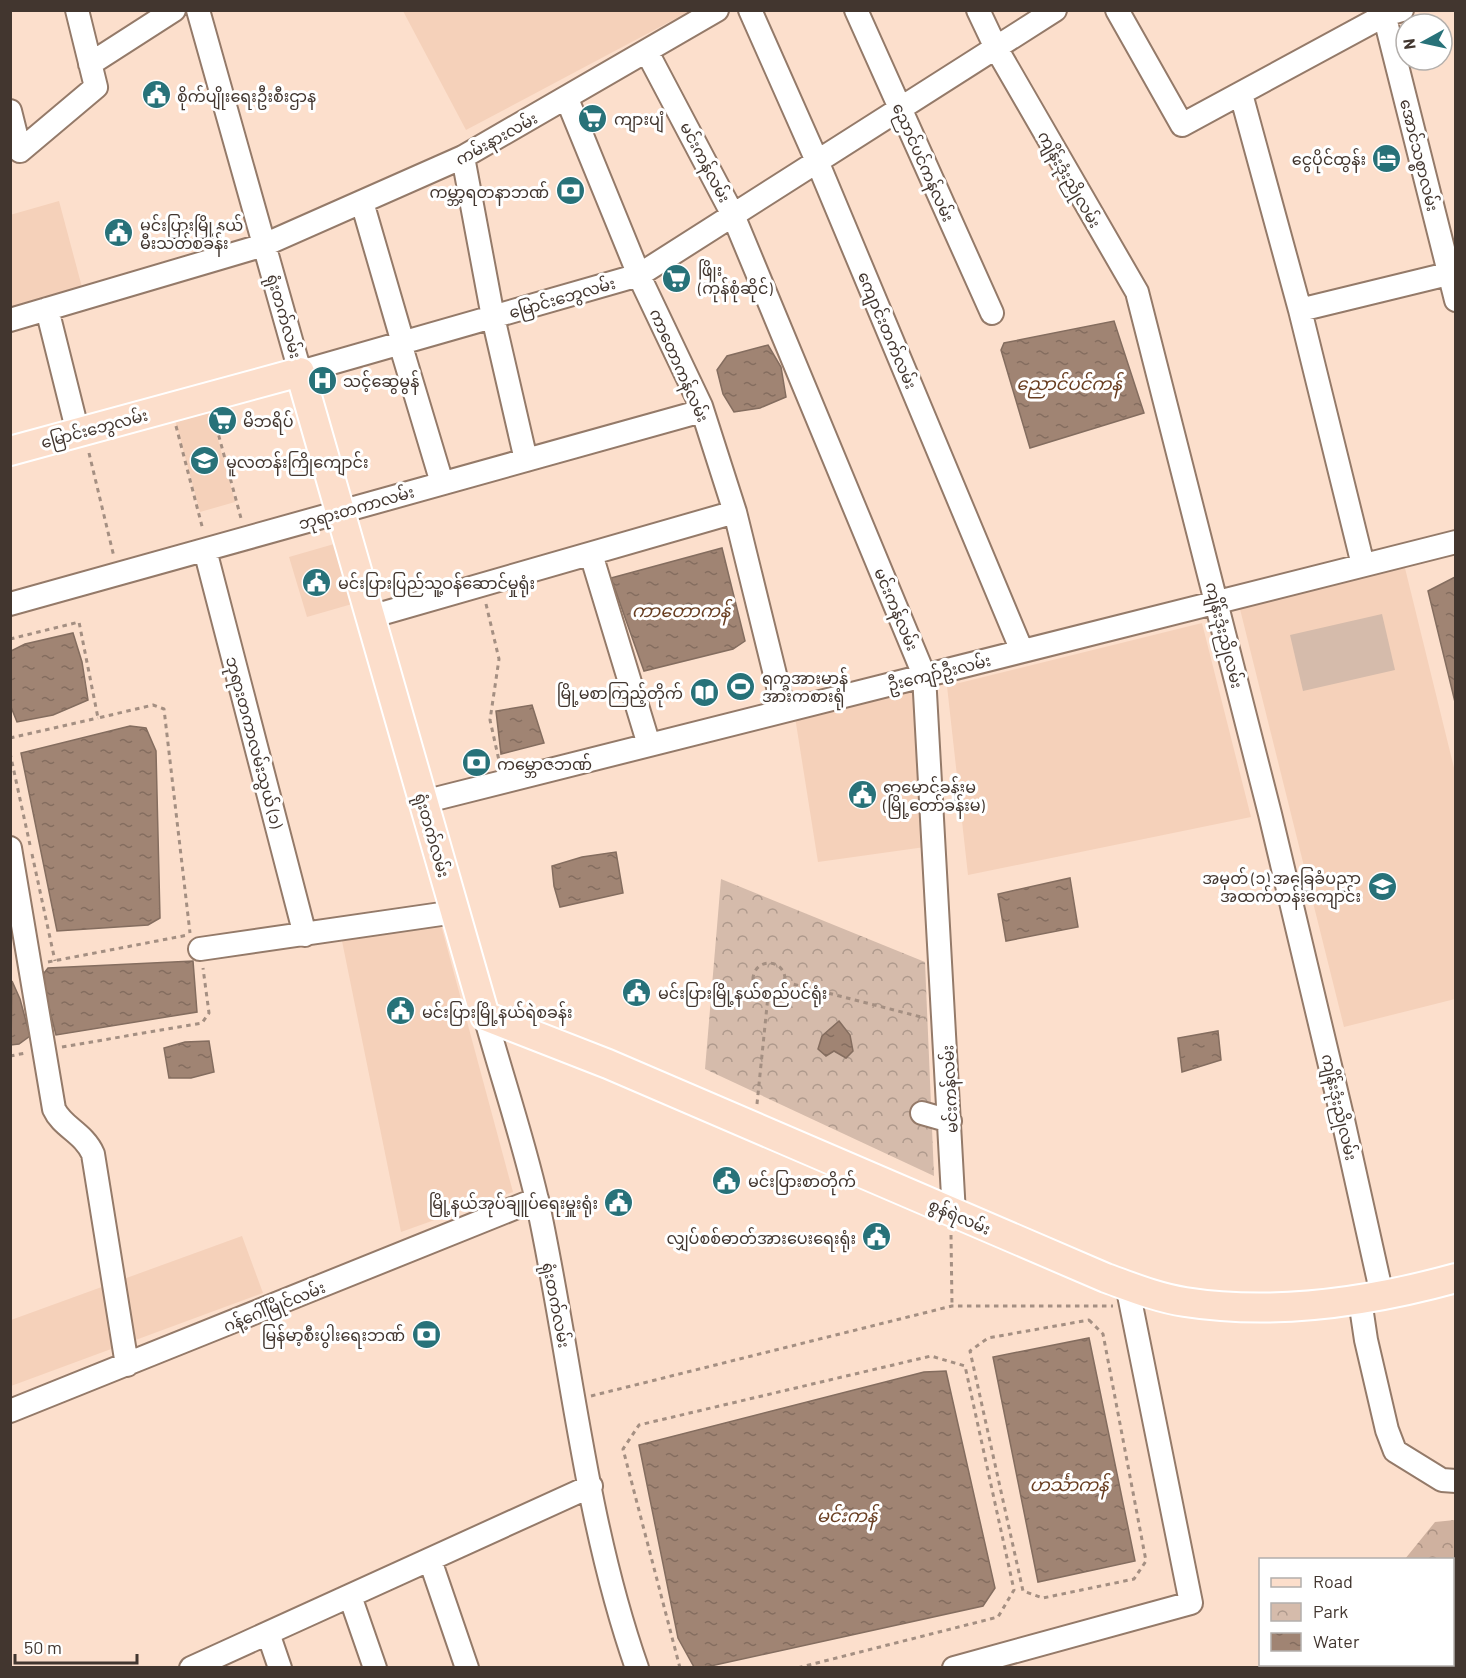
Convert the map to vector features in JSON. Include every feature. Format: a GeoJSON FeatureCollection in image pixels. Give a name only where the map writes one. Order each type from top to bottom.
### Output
{"type":"FeatureCollection","features":[{"type":"Feature","properties":{"kind":"main road","name":"မြောင်းဘွေလမ်း"},"geometry":{"type":"LineString","coordinates":[[10,451],[300,372]]}},
{"type":"Feature","properties":{"kind":"main road","name":"ရုံးတက်လမ်း"},"geometry":{"type":"LineString","coordinates":[[300,372],[485,1016]]}},
{"type":"Feature","properties":{"kind":"main road","name":"စွန်ရဲလမ်း"},"geometry":{"type":"LineString","coordinates":[[485,1016],[608,1064],[953,1213],[1129,1295],[1247,1307],[1371,1297],[1455,1278]]}},
{"type":"Feature","properties":{"kind":"street"},"geometry":{"type":"LineString","coordinates":[[10,111],[21,151],[96,87],[77,10]]}},
{"type":"Feature","properties":{"kind":"street"},"geometry":{"type":"LineString","coordinates":[[90,64],[174,10]]}},
{"type":"Feature","properties":{"kind":"street","name":"ရုံးတက်လမ်း"},"geometry":{"type":"LineString","coordinates":[[198,10],[300,372]]}},
{"type":"Feature","properties":{"kind":"street","name":"ကမ်းနားလမ်း"},"geometry":{"type":"LineString","coordinates":[[10,320],[264,245],[463,157],[567,99],[717,10]]}},
{"type":"Feature","properties":{"kind":"street","name":"ကျောင်းတက်လမ်း"},"geometry":{"type":"LineString","coordinates":[[750,10],[817,161],[1022,651]]}},
{"type":"Feature","properties":{"kind":"street","name":"ညောင်ပင်ကန်လမ်း"},"geometry":{"type":"LineString","coordinates":[[856,10],[992,313]]}},
{"type":"Feature","properties":{"kind":"street","name":"ကျိန်းဒုံးညိုလမ်း"},"geometry":{"type":"LineString","coordinates":[[978,10],[996,48],[1137,292],[1217,602],[1343,1119],[1371,1297],[1368,1349],[1387,1430],[1395,1451],[1442,1480],[1455,1481]]}},
{"type":"Feature","properties":{"kind":"street","name":"မြောင်းဘွေလမ်း"},"geometry":{"type":"LineString","coordinates":[[300,372],[639,275],[1055,10]]}},
{"type":"Feature","properties":{"kind":"street"},"geometry":{"type":"LineString","coordinates":[[1117,10],[1182,124],[1390,12]]}},
{"type":"Feature","properties":{"kind":"street","name":"အောင်သစ္စာလမ်း"},"geometry":{"type":"LineString","coordinates":[[1390,12],[1452,273],[1455,300]]}},
{"type":"Feature","properties":{"kind":"street","name":"မင်းကန်လမ်း"},"geometry":{"type":"LineString","coordinates":[[647,52],[733,215],[924,675],[945,1023],[953,1213]]}},
{"type":"Feature","properties":{"kind":"street"},"geometry":{"type":"LineString","coordinates":[[1241,94],[1300,310],[1363,565]]}},
{"type":"Feature","properties":{"kind":"street","name":"ကာတောကန်လမ်း"},"geometry":{"type":"LineString","coordinates":[[567,99],[639,275],[702,411],[735,512],[784,711]]}},
{"type":"Feature","properties":{"kind":"street"},"geometry":{"type":"LineString","coordinates":[[463,157],[493,317],[526,460]]}},
{"type":"Feature","properties":{"kind":"street"},"geometry":{"type":"LineString","coordinates":[[362,202],[442,483]]}},
{"type":"Feature","properties":{"kind":"street"},"geometry":{"type":"LineString","coordinates":[[1300,310],[1452,273]]}},
{"type":"Feature","properties":{"kind":"street"},"geometry":{"type":"LineString","coordinates":[[47,309],[81,432]]}},
{"type":"Feature","properties":{"kind":"street","name":"ဘုရားတကာလမ်း"},"geometry":{"type":"LineString","coordinates":[[10,604],[702,411]]}},
{"type":"Feature","properties":{"kind":"street"},"geometry":{"type":"LineString","coordinates":[[370,617],[735,512]]}},
{"type":"Feature","properties":{"kind":"street","name":"ဦးကျော်ဦးလမ်း"},"geometry":{"type":"LineString","coordinates":[[423,802],[649,745],[715,717],[754,708],[784,711],[1455,542]]}},
{"type":"Feature","properties":{"kind":"street","name":"ဘုရားတကာလမ်းသွယ် (၁)"},"geometry":{"type":"LineString","coordinates":[[206,549],[305,934]]}},
{"type":"Feature","properties":{"kind":"street"},"geometry":{"type":"LineString","coordinates":[[591,554],[649,745]]}},
{"type":"Feature","properties":{"kind":"street"},"geometry":{"type":"LineString","coordinates":[[10,848],[55,1112],[83,1137],[93,1154],[127,1365]]}},
{"type":"Feature","properties":{"kind":"street"},"geometry":{"type":"LineString","coordinates":[[195,942],[305,934],[455,912]]}},
{"type":"Feature","properties":{"kind":"street","name":"ရုံးတက်လမ်း"},"geometry":{"type":"LineString","coordinates":[[485,1016],[537,1199],[610,1580],[637,1668]]}},
{"type":"Feature","properties":{"kind":"street"},"geometry":{"type":"LineString","coordinates":[[922,1113],[950,1121]]}},
{"type":"Feature","properties":{"kind":"street","name":"ဂန့်ဂေါ်မြိုင်လမ်း"},"geometry":{"type":"LineString","coordinates":[[10,1411],[537,1199]]}},
{"type":"Feature","properties":{"kind":"street"},"geometry":{"type":"LineString","coordinates":[[954,1668],[1191,1603],[1129,1295]]}},
{"type":"Feature","properties":{"kind":"street"},"geometry":{"type":"LineString","coordinates":[[190,1668],[591,1486]]}},
{"type":"Feature","properties":{"kind":"street"},"geometry":{"type":"LineString","coordinates":[[430,1560],[467,1668]]}},
{"type":"Feature","properties":{"kind":"street"},"geometry":{"type":"LineString","coordinates":[[350,1596],[375,1668]]}},
{"type":"Feature","properties":{"kind":"street"},"geometry":{"type":"LineString","coordinates":[[268,1633],[280,1668]]}},
{"type":"Feature","properties":{"kind":"path"},"geometry":{"type":"LineString","coordinates":[[208,397],[247,538]]}},
{"type":"Feature","properties":{"kind":"path"},"geometry":{"type":"LineString","coordinates":[[171,407],[206,549]]}},
{"type":"Feature","properties":{"kind":"path"},"geometry":{"type":"LineString","coordinates":[[81,432],[118,574]]}},
{"type":"Feature","properties":{"kind":"path"},"geometry":{"type":"LineString","coordinates":[[481,585],[499,659],[490,720],[504,781]]}},
{"type":"Feature","properties":{"kind":"path"},"geometry":{"type":"LineString","coordinates":[[10,639],[79,622],[98,718]]}},
{"type":"Feature","properties":{"kind":"path"},"geometry":{"type":"LineString","coordinates":[[10,738],[153,705],[164,709],[195,942],[210,1013],[202,1023],[45,1050]]}},
{"type":"Feature","properties":{"kind":"path"},"geometry":{"type":"LineString","coordinates":[[30,965],[195,942]]}},
{"type":"Feature","properties":{"kind":"path"},"geometry":{"type":"LineString","coordinates":[[766,963],[777,965],[784,973],[784,982],[778,993],[768,996],[758,992],[753,982],[757,968],[766,963]]}},
{"type":"Feature","properties":{"kind":"path"},"geometry":{"type":"LineString","coordinates":[[784,982],[945,1023]]}},
{"type":"Feature","properties":{"kind":"path"},"geometry":{"type":"LineString","coordinates":[[754,1127],[768,996]]}},
{"type":"Feature","properties":{"kind":"path"},"geometry":{"type":"LineString","coordinates":[[952,1306],[953,1213]]}},
{"type":"Feature","properties":{"kind":"path"},"geometry":{"type":"LineString","coordinates":[[574,1400],[952,1306],[1129,1295]]}},
{"type":"Feature","properties":{"kind":"path"},"geometry":{"type":"LineString","coordinates":[[1089,1320],[1103,1335],[1146,1561],[1134,1579],[1043,1598],[1023,1591],[970,1351],[988,1338],[1089,1320]]}},
{"type":"Feature","properties":{"kind":"path"},"geometry":{"type":"LineString","coordinates":[[680,1668],[623,1449],[639,1425],[931,1356],[965,1366],[1014,1590],[998,1617],[797,1668]]}},
{"type":"Feature","properties":{"kind":"shaded area"},"geometry":{"type":"Polygon","coordinates":[[[403,11],[690,11],[466,130],[403,11]]]}},
{"type":"Feature","properties":{"kind":"shaded area"},"geometry":{"type":"Polygon","coordinates":[[[59,201],[83,291],[11,310],[10,215],[59,201]]]}},
{"type":"Feature","properties":{"kind":"shaded area","name":"မူလတန်းကြိုကျောင်း"},"geometry":{"type":"Polygon","coordinates":[[[210,410],[235,502],[200,512],[175,420],[210,410]]]}},
{"type":"Feature","properties":{"kind":"shaded area"},"geometry":{"type":"Polygon","coordinates":[[[341,542],[359,602],[307,617],[289,557],[341,542]]]}},
{"type":"Feature","properties":{"kind":"shaded area","name":"အမှတ် (၁) အခြေခံပညာ အထက်တန်းကျောင်း"},"geometry":{"type":"Polygon","coordinates":[[[1404,564],[1455,772],[1455,999],[1344,1027],[1239,605],[1404,564]]]}},
{"type":"Feature","properties":{"kind":"shaded area","name":"အမှတ် (၁) အခြေခံပညာ အထက်တန်းကျောင်း"},"geometry":{"type":"Polygon","coordinates":[[[1202,623],[1251,817],[968,875],[947,686],[1202,623]]]}},
{"type":"Feature","properties":{"kind":"shaded area"},"geometry":{"type":"Polygon","coordinates":[[[917,690],[925,847],[818,862],[795,717],[917,690]]]}},
{"type":"Feature","properties":{"kind":"shaded area"},"geometry":{"type":"Polygon","coordinates":[[[441,925],[513,1192],[401,1232],[342,941],[441,925]]]}},
{"type":"Feature","properties":{"kind":"shaded area"},"geometry":{"type":"Polygon","coordinates":[[[242,1236],[263,1293],[11,1386],[11,1320],[242,1236]]]}},
{"type":"Feature","properties":{"kind":"green space"},"geometry":{"type":"Polygon","coordinates":[[[1382,614],[1395,670],[1303,691],[1290,635],[1382,614]]]}},
{"type":"Feature","properties":{"kind":"green space"},"geometry":{"type":"Polygon","coordinates":[[[721,879],[925,962],[934,1176],[705,1069],[721,879]]]}},
{"type":"Feature","properties":{"kind":"green space"},"geometry":{"type":"Polygon","coordinates":[[[1455,1520],[1455,1667],[1330,1667],[1454,1666],[1454,1558],[1406,1558],[1435,1522],[1455,1520]]]}},
{"type":"Feature","properties":{"kind":"water","name":"ညောင်ပင်ကန်"},"geometry":{"type":"Polygon","coordinates":[[[1114,321],[1144,413],[1030,448],[1001,350],[1004,343],[1114,321]]]}},
{"type":"Feature","properties":{"kind":"water"},"geometry":{"type":"Polygon","coordinates":[[[768,345],[781,367],[786,397],[760,408],[734,412],[723,394],[717,370],[727,356],[768,345]]]}},
{"type":"Feature","properties":{"kind":"water","name":"ကာတောကန်"},"geometry":{"type":"Polygon","coordinates":[[[722,548],[745,641],[733,649],[644,671],[611,578],[722,548]]]}},
{"type":"Feature","properties":{"kind":"water"},"geometry":{"type":"Polygon","coordinates":[[[1456,577],[1455,702],[1428,591],[1456,577]]]}},
{"type":"Feature","properties":{"kind":"water"},"geometry":{"type":"Polygon","coordinates":[[[73,633],[82,662],[88,700],[53,715],[17,722],[11,707],[11,651],[25,644],[73,633]]]}},
{"type":"Feature","properties":{"kind":"water"},"geometry":{"type":"Polygon","coordinates":[[[532,705],[544,743],[501,754],[496,711],[532,705]]]}},
{"type":"Feature","properties":{"kind":"water"},"geometry":{"type":"Polygon","coordinates":[[[130,726],[146,728],[156,751],[160,918],[148,925],[57,931],[21,753],[130,726]]]}},
{"type":"Feature","properties":{"kind":"water"},"geometry":{"type":"Polygon","coordinates":[[[616,852],[623,893],[560,907],[554,886],[552,866],[582,857],[616,852]]]}},
{"type":"Feature","properties":{"kind":"water"},"geometry":{"type":"Polygon","coordinates":[[[1070,878],[1078,927],[1006,941],[998,894],[1070,878]]]}},
{"type":"Feature","properties":{"kind":"water"},"geometry":{"type":"Polygon","coordinates":[[[193,961],[197,1012],[56,1035],[41,977],[48,968],[193,961]]]}},
{"type":"Feature","properties":{"kind":"water"},"geometry":{"type":"Polygon","coordinates":[[[12,981],[20,999],[30,1036],[19,1044],[11,1045],[12,981]]]}},
{"type":"Feature","properties":{"kind":"water"},"geometry":{"type":"Polygon","coordinates":[[[839,1021],[850,1035],[853,1051],[846,1058],[834,1051],[826,1056],[818,1049],[822,1036],[839,1021]]]}},
{"type":"Feature","properties":{"kind":"water"},"geometry":{"type":"Polygon","coordinates":[[[1218,1031],[1221,1060],[1182,1072],[1178,1038],[1218,1031]]]}},
{"type":"Feature","properties":{"kind":"water"},"geometry":{"type":"Polygon","coordinates":[[[209,1041],[214,1072],[191,1078],[169,1078],[164,1048],[185,1042],[209,1041]]]}},
{"type":"Feature","properties":{"kind":"water","name":"ဟင်္သာကန်"},"geometry":{"type":"Polygon","coordinates":[[[1089,1338],[1135,1561],[1038,1582],[993,1357],[1089,1338]]]}},
{"type":"Feature","properties":{"kind":"water","name":"မင်းကန်"},"geometry":{"type":"Polygon","coordinates":[[[946,1371],[995,1588],[983,1606],[706,1667],[694,1667],[678,1638],[639,1445],[924,1372],[946,1371]]]}},
{"type":"Feature","properties":{"kind":"place","name":"စိုက်ပျိုးရေးဦးစီးဌာန"},"geometry":{"type":"Point","coordinates":[156,95]}},
{"type":"Feature","properties":{"kind":"place","name":"ကျားပျံ"},"geometry":{"type":"Point","coordinates":[593,118]}},
{"type":"Feature","properties":{"kind":"place","name":"ငွေပိုင်ထွန်း"},"geometry":{"type":"Point","coordinates":[1387,158]}},
{"type":"Feature","properties":{"kind":"place","name":"ကမ္ဘာ့ရတနာဘဏ်"},"geometry":{"type":"Point","coordinates":[570,191]}},
{"type":"Feature","properties":{"kind":"place","name":"မင်းပြားမြို့နယ် မီးသတ်စခန်း"},"geometry":{"type":"Point","coordinates":[119,233]}},
{"type":"Feature","properties":{"kind":"place","name":"ဖြိုး (ကုန်စုံဆိုင်)"},"geometry":{"type":"Point","coordinates":[677,278]}},
{"type":"Feature","properties":{"kind":"place","name":"သင့်ဆွေမွန်"},"geometry":{"type":"Point","coordinates":[322,380]}},
{"type":"Feature","properties":{"kind":"place","name":"မိဘရိပ်"},"geometry":{"type":"Point","coordinates":[222,420]}},
{"type":"Feature","properties":{"kind":"place","name":"မူလတန်းကြိုကျောင်း"},"geometry":{"type":"Point","coordinates":[205,461]}},
{"type":"Feature","properties":{"kind":"place","name":"မင်းပြားပြည်သူ့ဝန်ဆောင်မှုရုံး"},"geometry":{"type":"Point","coordinates":[317,582]}},
{"type":"Feature","properties":{"kind":"place","name":"ရက္ခအားမာန် အားကစားရုံ"},"geometry":{"type":"Point","coordinates":[741,686]}},
{"type":"Feature","properties":{"kind":"place","name":"မြို့မစာကြည့်တိုက်"},"geometry":{"type":"Point","coordinates":[704,692]}},
{"type":"Feature","properties":{"kind":"place","name":"ကမ္ဘောဇဘဏ်"},"geometry":{"type":"Point","coordinates":[476,763]}},
{"type":"Feature","properties":{"kind":"place","name":"ရာမောင်ခန်းမ (မြို့တော်ခန်းမ)"},"geometry":{"type":"Point","coordinates":[862,795]}},
{"type":"Feature","properties":{"kind":"place","name":"အမှတ် (၁) အခြေခံပညာ အထက်တန်းကျောင်း"},"geometry":{"type":"Point","coordinates":[1382,886]}},
{"type":"Feature","properties":{"kind":"place","name":"မင်းပြားမြို့နယ်စည်ပင်ရုံး"},"geometry":{"type":"Point","coordinates":[637,992]}},
{"type":"Feature","properties":{"kind":"place","name":"မင်းပြားမြို့နယ်ရဲစခန်း"},"geometry":{"type":"Point","coordinates":[401,1011]}},
{"type":"Feature","properties":{"kind":"place","name":"မင်းပြားစာတိုက်"},"geometry":{"type":"Point","coordinates":[727,1180]}},
{"type":"Feature","properties":{"kind":"place","name":"မြို့နယ်အုပ်ချူပ်ရေးမှူးရုံး"},"geometry":{"type":"Point","coordinates":[619,1202]}},
{"type":"Feature","properties":{"kind":"place","name":"လျှပ်စစ်ဓာတ်အားပေးရေးရုံး"},"geometry":{"type":"Point","coordinates":[877,1237]}},
{"type":"Feature","properties":{"kind":"place","name":"မြန်မာ့စီးပွါးရေးဘဏ်"},"geometry":{"type":"Point","coordinates":[426,1334]}}]}
